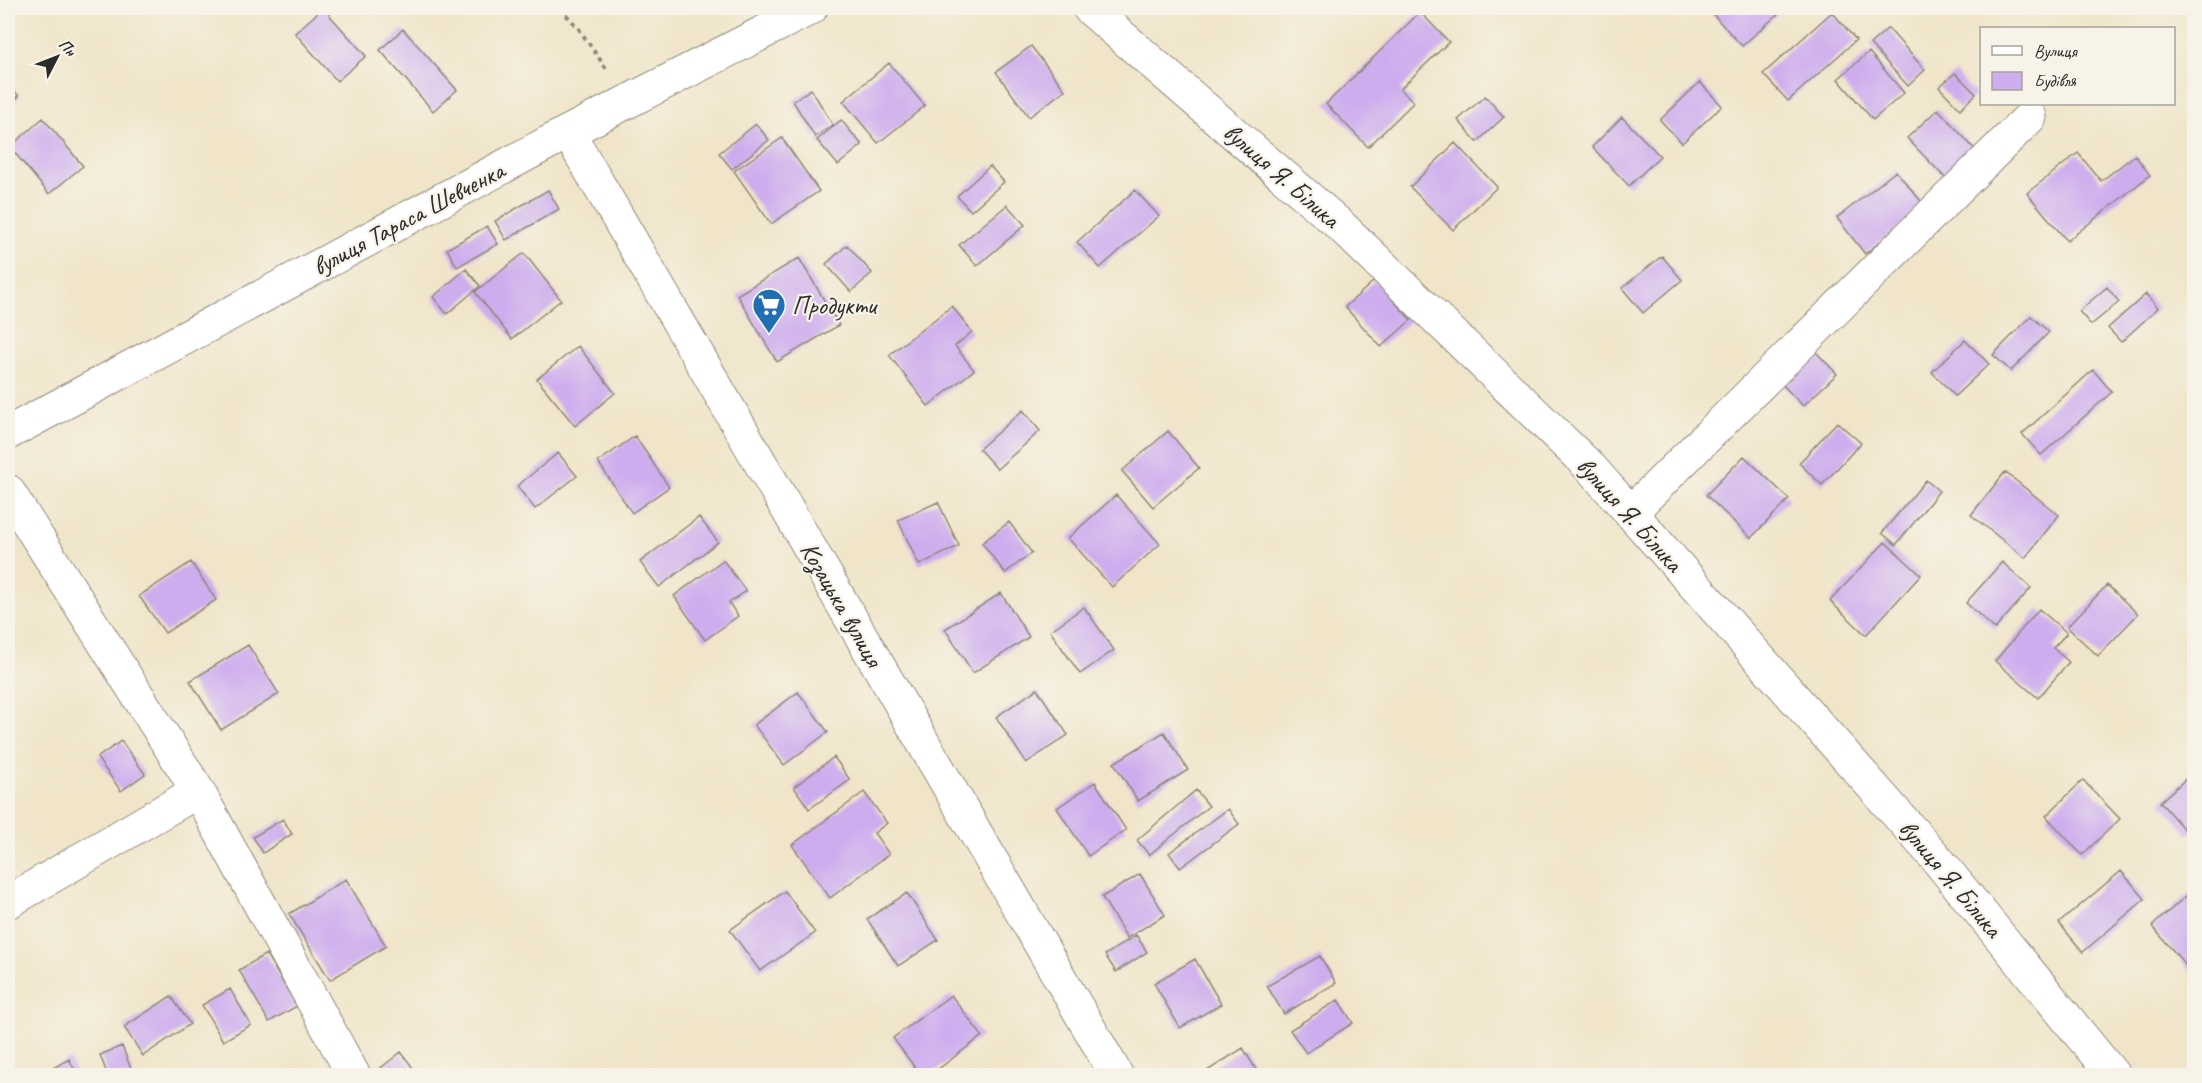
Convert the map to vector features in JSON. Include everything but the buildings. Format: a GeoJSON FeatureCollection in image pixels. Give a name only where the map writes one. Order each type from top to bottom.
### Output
{"type":"FeatureCollection","features":[{"type":"Feature","properties":{"kind":"street","name":"вулиця Тараса Шевченка"},"geometry":{"type":"LineString","coordinates":[[8,433],[568,132],[811,8]]}},
{"type":"Feature","properties":{"kind":"street","name":"вулиця Я. Білика"},"geometry":{"type":"LineString","coordinates":[[1089,8],[1340,225],[1590,468],[1936,858],[2114,1076]]}},
{"type":"Feature","properties":{"kind":"street"},"geometry":{"type":"LineString","coordinates":[[1630,513],[2030,117]]}},
{"type":"Feature","properties":{"kind":"street","name":"Козацька вулиця"},"geometry":{"type":"LineString","coordinates":[[568,132],[1117,1076]]}},
{"type":"Feature","properties":{"kind":"street"},"geometry":{"type":"LineString","coordinates":[[8,491],[198,791],[354,1076]]}},
{"type":"Feature","properties":{"kind":"street"},"geometry":{"type":"LineString","coordinates":[[8,902],[198,791]]}},
{"type":"Feature","properties":{"kind":"path"},"geometry":{"type":"LineString","coordinates":[[560,8],[579,29],[628,101]]}},
{"type":"Feature","properties":{"kind":"place","name":"Продукти"},"geometry":{"type":"Point","coordinates":[769,334]}}]}
